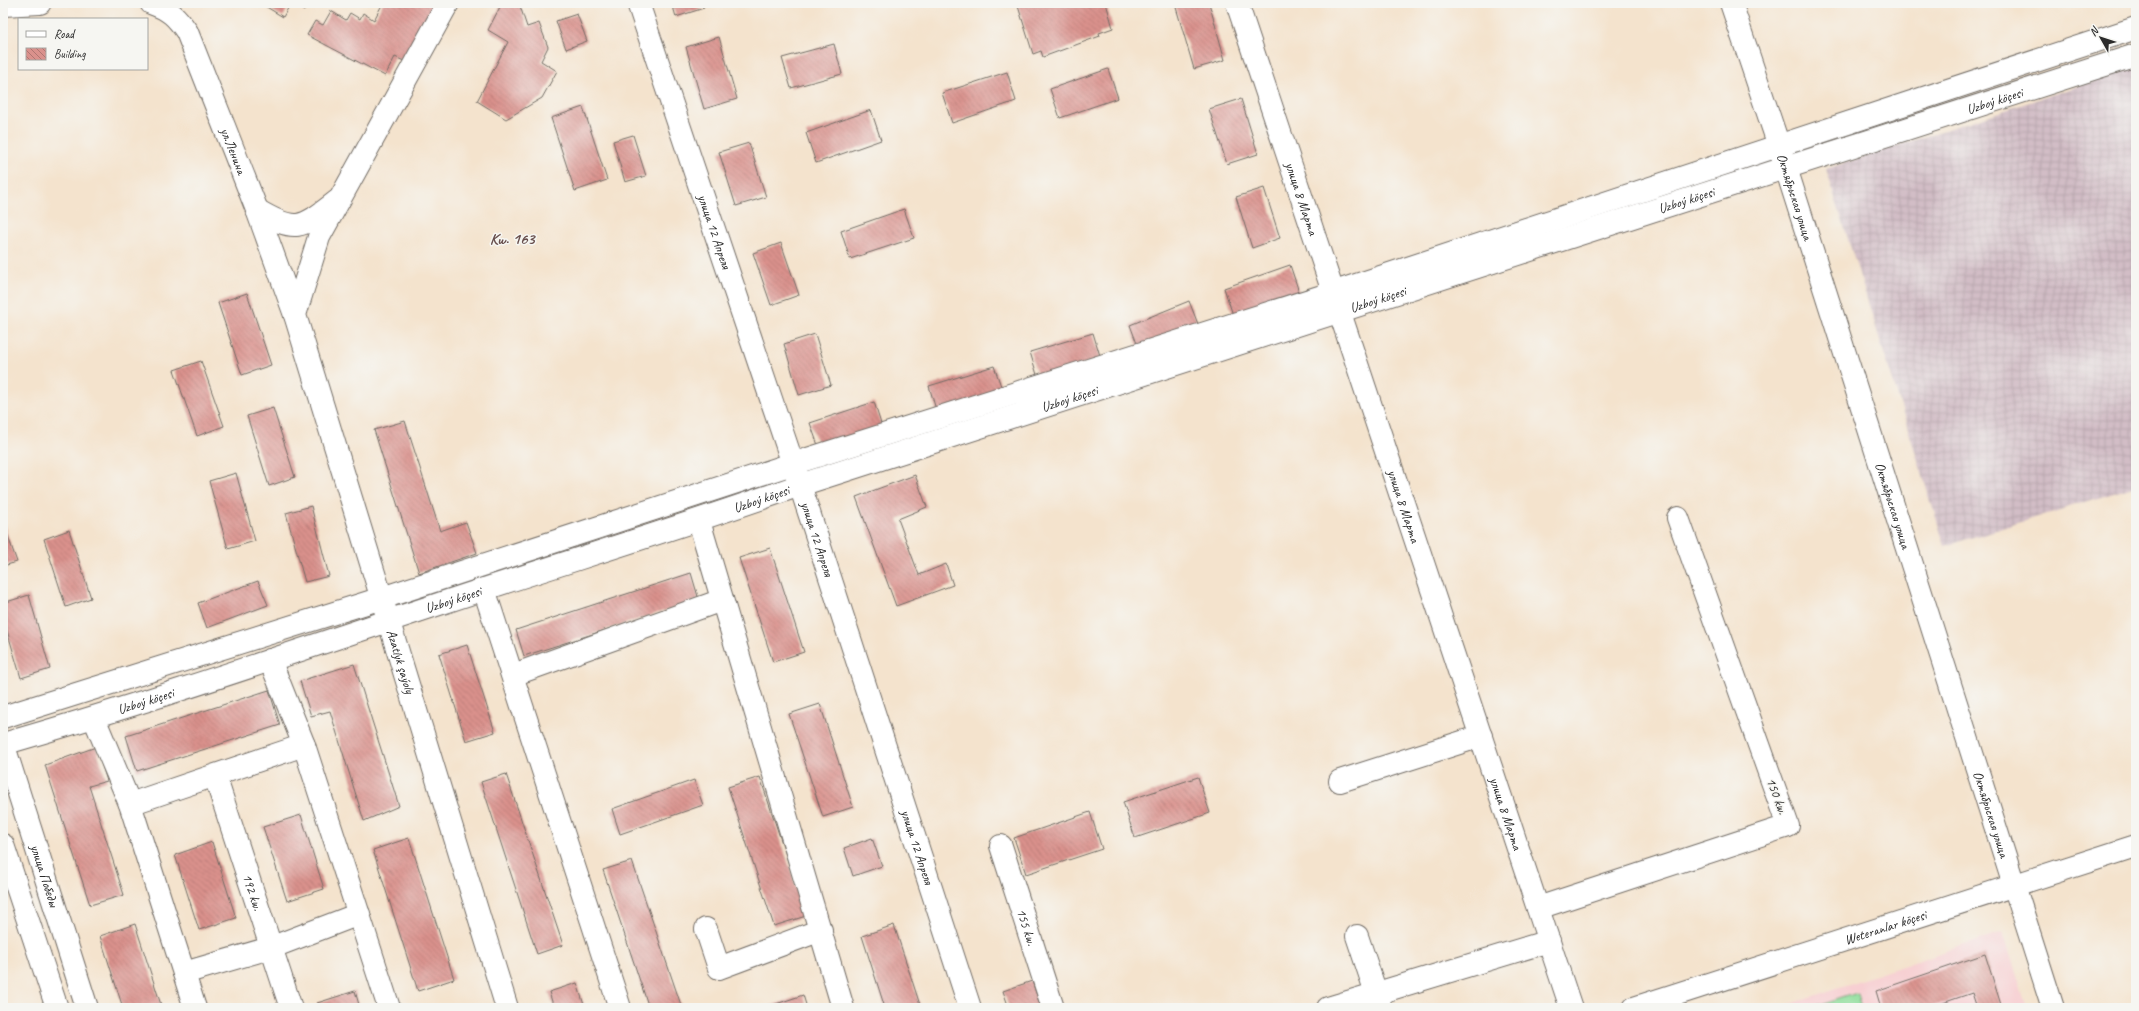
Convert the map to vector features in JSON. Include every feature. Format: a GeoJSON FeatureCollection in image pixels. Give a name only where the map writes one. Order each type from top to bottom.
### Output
{"type":"FeatureCollection","features":[{"type":"Feature","properties":{"kind":"street"},"geometry":{"type":"LineString","coordinates":[[3,5],[40,3]]}},
{"type":"Feature","properties":{"kind":"street","name":"ул.Ленина"},"geometry":{"type":"LineString","coordinates":[[151,3],[163,7],[177,16],[187,32],[257,210],[295,315]]}},
{"type":"Feature","properties":{"kind":"street"},"geometry":{"type":"LineString","coordinates":[[295,315],[319,237],[448,3]]}},
{"type":"Feature","properties":{"kind":"street","name":"улица 12 Апреля"},"geometry":{"type":"LineString","coordinates":[[638,3],[800,485],[970,1008]]}},
{"type":"Feature","properties":{"kind":"street","name":"улица 8 Марта"},"geometry":{"type":"LineString","coordinates":[[1237,3],[1571,1008]]}},
{"type":"Feature","properties":{"kind":"street","name":"Октябрьская улица"},"geometry":{"type":"LineString","coordinates":[[1731,3],[1782,156],[2053,1008]]}},
{"type":"Feature","properties":{"kind":"street","name":"Uzboý köçesi"},"geometry":{"type":"LineString","coordinates":[[3,744],[94,718],[484,589],[699,521],[1337,301],[1782,156],[2136,28]]}},
{"type":"Feature","properties":{"kind":"street","name":"Uzboý köçesi"},"geometry":{"type":"LineString","coordinates":[[1782,156],[2136,55]]}},
{"type":"Feature","properties":{"kind":"street"},"geometry":{"type":"LineString","coordinates":[[257,210],[278,222],[298,226],[310,222],[337,202]]}},
{"type":"Feature","properties":{"kind":"street","name":"Uzboý köçesi"},"geometry":{"type":"LineString","coordinates":[[3,717],[382,598],[792,464],[1337,301]]}},
{"type":"Feature","properties":{"kind":"street","name":"Azatlyk şaýoly"},"geometry":{"type":"LineString","coordinates":[[295,315],[507,1008]]}},
{"type":"Feature","properties":{"kind":"street","name":"150 kw."},"geometry":{"type":"LineString","coordinates":[[1538,908],[1788,826],[1678,518]]}},
{"type":"Feature","properties":{"kind":"street"},"geometry":{"type":"LineString","coordinates":[[699,521],[843,1008]]}},
{"type":"Feature","properties":{"kind":"street"},"geometry":{"type":"LineString","coordinates":[[484,589],[620,1008]]}},
{"type":"Feature","properties":{"kind":"street"},"geometry":{"type":"LineString","coordinates":[[513,675],[722,600]]}},
{"type":"Feature","properties":{"kind":"street"},"geometry":{"type":"LineString","coordinates":[[270,660],[304,745],[389,1008]]}},
{"type":"Feature","properties":{"kind":"street"},"geometry":{"type":"LineString","coordinates":[[94,718],[130,804],[195,1008]]}},
{"type":"Feature","properties":{"kind":"street"},"geometry":{"type":"LineString","coordinates":[[1340,781],[1481,736]]}},
{"type":"Feature","properties":{"kind":"street","name":"улица Победы"},"geometry":{"type":"LineString","coordinates":[[3,744],[87,1008]]}},
{"type":"Feature","properties":{"kind":"street"},"geometry":{"type":"LineString","coordinates":[[130,804],[304,745]]}},
{"type":"Feature","properties":{"kind":"street","name":"192 kw."},"geometry":{"type":"LineString","coordinates":[[215,776],[270,948],[291,1008]]}},
{"type":"Feature","properties":{"kind":"street"},"geometry":{"type":"LineString","coordinates":[[3,845],[57,1008]]}},
{"type":"Feature","properties":{"kind":"street","name":"155 kw."},"geometry":{"type":"LineString","coordinates":[[1001,846],[1053,1008]]}},
{"type":"Feature","properties":{"kind":"street","name":"Weteranlar köçesi"},"geometry":{"type":"LineString","coordinates":[[1634,1008],[2136,846]]}},
{"type":"Feature","properties":{"kind":"street"},"geometry":{"type":"LineString","coordinates":[[184,973],[270,948],[359,914]]}},
{"type":"Feature","properties":{"kind":"street"},"geometry":{"type":"LineString","coordinates":[[706,929],[719,968],[821,930]]}},
{"type":"Feature","properties":{"kind":"street"},"geometry":{"type":"LineString","coordinates":[[1357,936],[1379,1000]]}},
{"type":"Feature","properties":{"kind":"street"},"geometry":{"type":"LineString","coordinates":[[1328,1008],[1379,1000],[1549,941]]}},
{"type":"Feature","properties":{"kind":"shaded area"},"geometry":{"type":"Polygon","coordinates":[[[2136,67],[2136,486],[1945,546],[1826,169],[2136,67]]]}},
{"type":"Feature","properties":{"kind":"shaded area"},"geometry":{"type":"Polygon","coordinates":[[[2003,932],[2027,1008],[1778,1008],[2003,932]]]}},
{"type":"Feature","properties":{"kind":"green space"},"geometry":{"type":"Polygon","coordinates":[[[1857,993],[1861,1008],[1812,1008],[1857,993]]]}},
{"type":"Feature","properties":{"kind":"building"},"geometry":{"type":"Polygon","coordinates":[[[260,3],[291,3],[283,17],[260,3]]]}},
{"type":"Feature","properties":{"kind":"building"},"geometry":{"type":"Polygon","coordinates":[[[291,3],[308,3],[304,11],[291,3]]]}},
{"type":"Feature","properties":{"kind":"building"},"geometry":{"type":"Polygon","coordinates":[[[383,3],[435,3],[404,61],[395,57],[385,76],[307,35],[315,21],[323,25],[331,11],[346,20],[350,13],[360,19],[363,13],[374,20],[383,3]]]}},
{"type":"Feature","properties":{"kind":"building"},"geometry":{"type":"Polygon","coordinates":[[[502,3],[519,3],[527,27],[539,23],[548,47],[541,61],[557,71],[542,98],[506,119],[477,101],[508,42],[488,30],[502,3]]]}},
{"type":"Feature","properties":{"kind":"building"},"geometry":{"type":"Polygon","coordinates":[[[672,3],[703,3],[704,8],[676,17],[672,3]]]}},
{"type":"Feature","properties":{"kind":"building"},"geometry":{"type":"Polygon","coordinates":[[[1017,3],[1106,3],[1113,28],[1099,33],[1100,36],[1043,57],[1041,51],[1033,54],[1017,3]]]}},
{"type":"Feature","properties":{"kind":"building"},"geometry":{"type":"Polygon","coordinates":[[[1209,3],[1225,60],[1194,69],[1175,4],[1209,3]]]}},
{"type":"Feature","properties":{"kind":"building"},"geometry":{"type":"Polygon","coordinates":[[[577,14],[587,41],[566,49],[556,21],[577,14]]]}},
{"type":"Feature","properties":{"kind":"building"},"geometry":{"type":"Polygon","coordinates":[[[719,37],[737,99],[704,109],[686,47],[719,37]]]}},
{"type":"Feature","properties":{"kind":"building"},"geometry":{"type":"Polygon","coordinates":[[[834,44],[842,74],[791,88],[782,58],[834,44]]]}},
{"type":"Feature","properties":{"kind":"building"},"geometry":{"type":"Polygon","coordinates":[[[1108,69],[1118,98],[1060,118],[1050,89],[1108,69]]]}},
{"type":"Feature","properties":{"kind":"building"},"geometry":{"type":"Polygon","coordinates":[[[1007,72],[1016,101],[952,123],[942,93],[1007,72]]]}},
{"type":"Feature","properties":{"kind":"building"},"geometry":{"type":"Polygon","coordinates":[[[1241,99],[1258,154],[1227,164],[1209,109],[1241,99]]]}},
{"type":"Feature","properties":{"kind":"building"},"geometry":{"type":"Polygon","coordinates":[[[583,107],[607,180],[575,191],[551,118],[583,107]]]}},
{"type":"Feature","properties":{"kind":"building"},"geometry":{"type":"Polygon","coordinates":[[[871,110],[881,140],[816,163],[806,133],[871,110]]]}},
{"type":"Feature","properties":{"kind":"building"},"geometry":{"type":"Polygon","coordinates":[[[633,135],[646,176],[625,182],[613,141],[633,135]]]}},
{"type":"Feature","properties":{"kind":"building"},"geometry":{"type":"Polygon","coordinates":[[[749,143],[766,197],[736,206],[719,152],[749,143]]]}},
{"type":"Feature","properties":{"kind":"building"},"geometry":{"type":"Polygon","coordinates":[[[1264,188],[1280,238],[1252,248],[1236,197],[1264,188]]]}},
{"type":"Feature","properties":{"kind":"building"},"geometry":{"type":"Polygon","coordinates":[[[904,209],[914,238],[850,259],[841,231],[904,209]]]}},
{"type":"Feature","properties":{"kind":"building"},"geometry":{"type":"Polygon","coordinates":[[[781,243],[799,295],[771,305],[753,253],[781,243]]]}},
{"type":"Feature","properties":{"kind":"building"},"geometry":{"type":"Polygon","coordinates":[[[1290,265],[1300,295],[1234,318],[1224,288],[1290,265]]]}},
{"type":"Feature","properties":{"kind":"building"},"geometry":{"type":"Polygon","coordinates":[[[247,293],[271,365],[242,375],[218,303],[247,293]]]}},
{"type":"Feature","properties":{"kind":"building"},"geometry":{"type":"Polygon","coordinates":[[[1189,301],[1198,324],[1139,349],[1130,325],[1189,301]]]}},
{"type":"Feature","properties":{"kind":"building"},"geometry":{"type":"Polygon","coordinates":[[[1093,333],[1101,359],[1038,378],[1030,352],[1093,333]]]}},
{"type":"Feature","properties":{"kind":"building"},"geometry":{"type":"Polygon","coordinates":[[[815,334],[831,385],[799,395],[784,344],[815,334]]]}},
{"type":"Feature","properties":{"kind":"building"},"geometry":{"type":"Polygon","coordinates":[[[201,361],[224,426],[197,436],[174,370],[201,361]]]}},
{"type":"Feature","properties":{"kind":"building"},"geometry":{"type":"Polygon","coordinates":[[[994,366],[1003,392],[937,413],[929,386],[994,366]]]}},
{"type":"Feature","properties":{"kind":"building"},"geometry":{"type":"Polygon","coordinates":[[[874,402],[882,427],[819,448],[810,423],[874,402]]]}},
{"type":"Feature","properties":{"kind":"building"},"geometry":{"type":"Polygon","coordinates":[[[273,408],[295,477],[269,486],[247,416],[273,408]]]}},
{"type":"Feature","properties":{"kind":"building"},"geometry":{"type":"Polygon","coordinates":[[[405,421],[440,531],[466,522],[477,553],[419,573],[374,430],[405,421]]]}},
{"type":"Feature","properties":{"kind":"building"},"geometry":{"type":"Polygon","coordinates":[[[236,473],[255,541],[228,549],[209,481],[236,473]]]}},
{"type":"Feature","properties":{"kind":"building"},"geometry":{"type":"Polygon","coordinates":[[[915,475],[927,507],[898,519],[919,575],[946,564],[953,585],[896,606],[856,497],[915,475]]]}},
{"type":"Feature","properties":{"kind":"building"},"geometry":{"type":"Polygon","coordinates":[[[311,506],[329,576],[305,582],[286,513],[311,506]]]}},
{"type":"Feature","properties":{"kind":"building"},"geometry":{"type":"Polygon","coordinates":[[[3,522],[17,562],[3,566],[3,522]]]}},
{"type":"Feature","properties":{"kind":"building"},"geometry":{"type":"Polygon","coordinates":[[[69,530],[91,598],[66,607],[44,539],[69,530]]]}},
{"type":"Feature","properties":{"kind":"building"},"geometry":{"type":"Polygon","coordinates":[[[770,548],[804,652],[773,662],[739,558],[770,548]]]}},
{"type":"Feature","properties":{"kind":"building"},"geometry":{"type":"Polygon","coordinates":[[[691,573],[699,600],[524,656],[516,630],[691,573]]]}},
{"type":"Feature","properties":{"kind":"building"},"geometry":{"type":"Polygon","coordinates":[[[258,581],[268,605],[207,628],[198,603],[258,581]]]}},
{"type":"Feature","properties":{"kind":"building"},"geometry":{"type":"Polygon","coordinates":[[[29,595],[50,669],[21,678],[3,617],[3,603],[29,595]]]}},
{"type":"Feature","properties":{"kind":"building"},"geometry":{"type":"Polygon","coordinates":[[[467,645],[495,732],[466,741],[439,654],[467,645]]]}},
{"type":"Feature","properties":{"kind":"building"},"geometry":{"type":"Polygon","coordinates":[[[354,664],[399,806],[364,821],[330,711],[311,716],[300,681],[354,664]]]}},
{"type":"Feature","properties":{"kind":"building"},"geometry":{"type":"Polygon","coordinates":[[[269,690],[280,725],[137,771],[126,736],[269,690]]]}},
{"type":"Feature","properties":{"kind":"building"},"geometry":{"type":"Polygon","coordinates":[[[820,704],[853,807],[823,817],[789,714],[820,704]]]}},
{"type":"Feature","properties":{"kind":"building"},"geometry":{"type":"Polygon","coordinates":[[[96,747],[107,781],[89,786],[124,895],[90,905],[45,765],[96,747]]]}},
{"type":"Feature","properties":{"kind":"building"},"geometry":{"type":"Polygon","coordinates":[[[506,774],[563,945],[537,954],[481,782],[506,774]]]}},
{"type":"Feature","properties":{"kind":"building"},"geometry":{"type":"Polygon","coordinates":[[[760,777],[806,916],[774,926],[728,787],[760,777]]]}},
{"type":"Feature","properties":{"kind":"building"},"geometry":{"type":"Polygon","coordinates":[[[1198,777],[1210,813],[1135,838],[1123,802],[1198,777]]]}},
{"type":"Feature","properties":{"kind":"building"},"geometry":{"type":"Polygon","coordinates":[[[694,780],[703,805],[620,834],[612,809],[694,780]]]}},
{"type":"Feature","properties":{"kind":"building"},"geometry":{"type":"Polygon","coordinates":[[[1090,812],[1102,849],[1026,874],[1014,838],[1090,812]]]}},
{"type":"Feature","properties":{"kind":"building"},"geometry":{"type":"Polygon","coordinates":[[[301,815],[324,889],[287,901],[263,827],[301,815]]]}},
{"type":"Feature","properties":{"kind":"building"},"geometry":{"type":"Polygon","coordinates":[[[409,838],[454,979],[418,991],[373,850],[409,838]]]}},
{"type":"Feature","properties":{"kind":"building"},"geometry":{"type":"Polygon","coordinates":[[[872,838],[882,866],[853,876],[844,848],[872,838]]]}},
{"type":"Feature","properties":{"kind":"building"},"geometry":{"type":"Polygon","coordinates":[[[212,842],[236,918],[199,930],[175,855],[212,842]]]}},
{"type":"Feature","properties":{"kind":"building"},"geometry":{"type":"Polygon","coordinates":[[[632,861],[682,1008],[649,1008],[603,870],[632,861]]]}},
{"type":"Feature","properties":{"kind":"building"},"geometry":{"type":"Polygon","coordinates":[[[135,924],[162,1008],[123,1008],[100,936],[135,924]]]}},
{"type":"Feature","properties":{"kind":"building"},"geometry":{"type":"Polygon","coordinates":[[[894,925],[921,1008],[885,1008],[862,936],[894,925]]]}},
{"type":"Feature","properties":{"kind":"building"},"geometry":{"type":"Polygon","coordinates":[[[1985,954],[2002,1008],[1977,1008],[1972,993],[1928,1008],[1881,1008],[1876,991],[1985,954]]]}},
{"type":"Feature","properties":{"kind":"building"},"geometry":{"type":"Polygon","coordinates":[[[1032,981],[1041,1008],[1009,1008],[1003,991],[1032,981]]]}},
{"type":"Feature","properties":{"kind":"building"},"geometry":{"type":"Polygon","coordinates":[[[577,983],[585,1008],[554,1008],[549,992],[577,983]]]}},
{"type":"Feature","properties":{"kind":"building"},"geometry":{"type":"Polygon","coordinates":[[[355,991],[360,1008],[319,1008],[317,1003],[355,991]]]}},
{"type":"Feature","properties":{"kind":"building"},"geometry":{"type":"Polygon","coordinates":[[[803,995],[807,1008],[764,1008],[803,995]]]}},
{"type":"Feature","properties":{"kind":"district","name":"Kw. 163"},"geometry":{"type":"Point","coordinates":[512,239]}}]}
